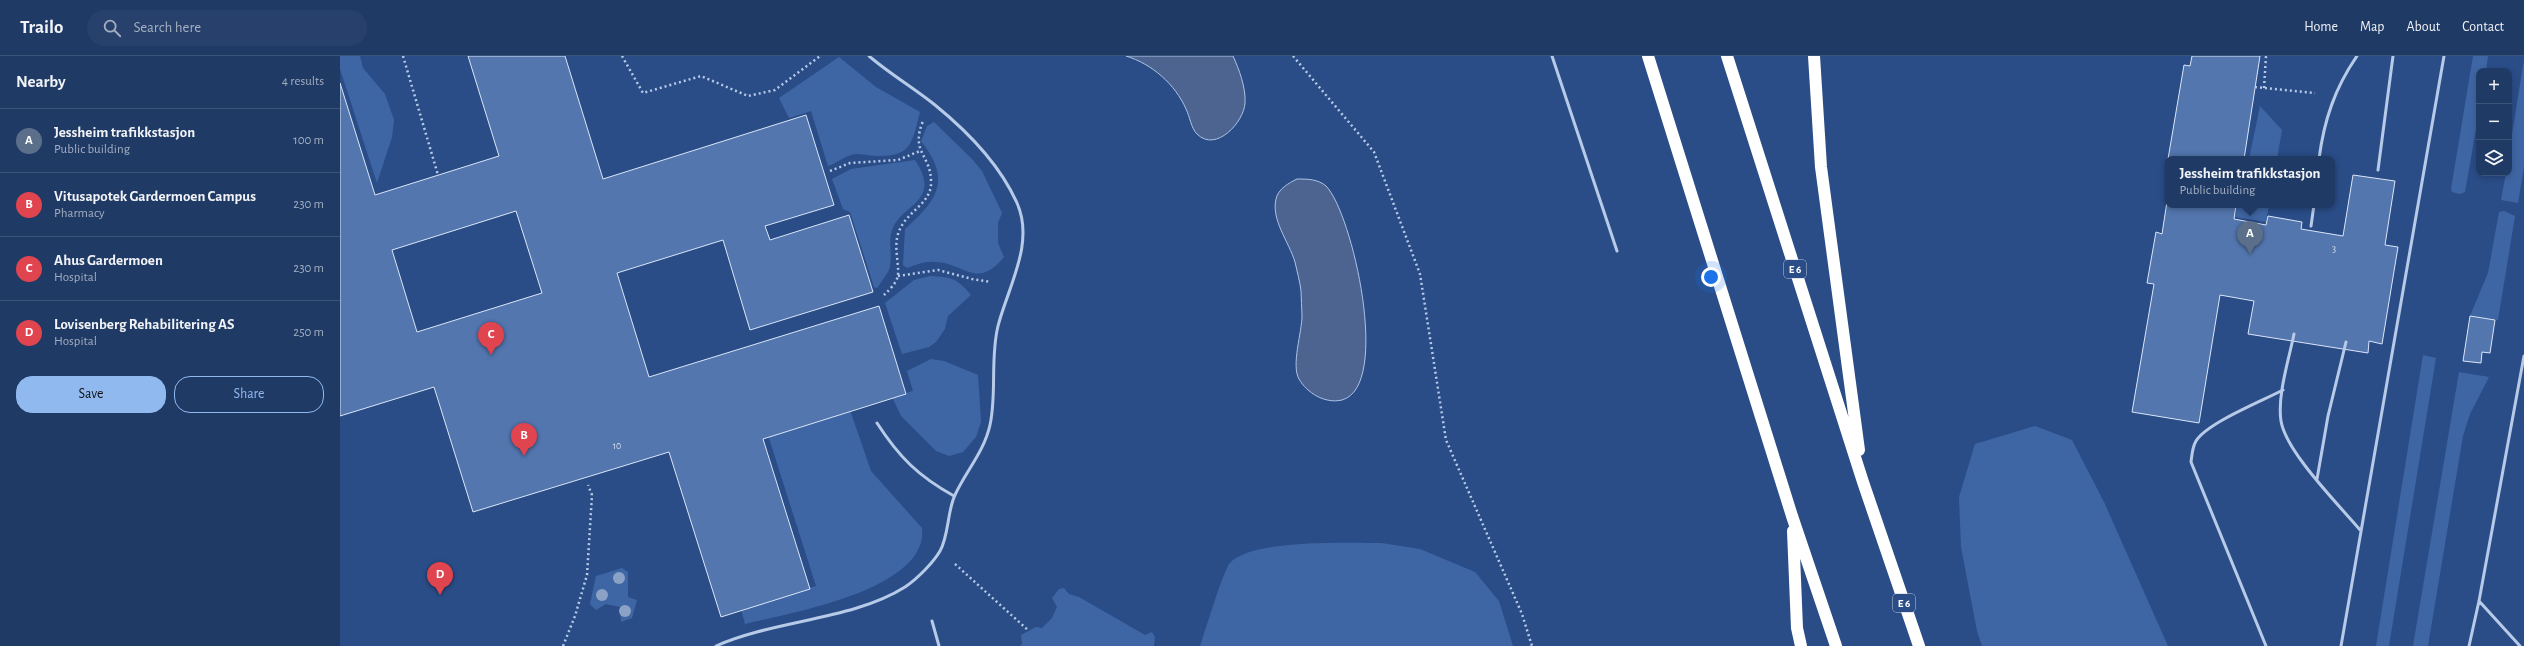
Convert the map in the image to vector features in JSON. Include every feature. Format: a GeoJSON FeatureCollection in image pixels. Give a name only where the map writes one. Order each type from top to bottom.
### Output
{"type":"FeatureCollection","features":[{"type":"Feature","properties":{"kind":"highway"},"geometry":{"type":"LineString","coordinates":[[1648,56],[1792,516],[1836,646]]}},
{"type":"Feature","properties":{"kind":"highway","name":"E 6"},"geometry":{"type":"LineString","coordinates":[[1727,56],[1863,482],[1919,646]]}},
{"type":"Feature","properties":{"kind":"highway","name":"E 6"},"geometry":{"type":"LineString","coordinates":[[1814,56],[1822,167],[1863,482]]}},
{"type":"Feature","properties":{"kind":"highway"},"geometry":{"type":"LineString","coordinates":[[1792,516],[1797,628],[1801,646]]}},
{"type":"Feature","properties":{"kind":"lane"},"geometry":{"type":"LineString","coordinates":[[716,646],[770,628],[878,600],[906,586],[922,573],[940,550],[954,496],[980,456],[990,425],[998,328],[1023,243],[1024,223],[1017,203],[1004,180],[977,143],[930,102],[889,74],[868,56]]}},
{"type":"Feature","properties":{"kind":"lane"},"geometry":{"type":"LineString","coordinates":[[1552,56],[1617,251]]}},
{"type":"Feature","properties":{"kind":"lane"},"geometry":{"type":"LineString","coordinates":[[2319,156],[2323,130],[2334,96],[2357,56]]}},
{"type":"Feature","properties":{"kind":"lane"},"geometry":{"type":"LineString","coordinates":[[2378,170],[2393,56]]}},
{"type":"Feature","properties":{"kind":"lane"},"geometry":{"type":"LineString","coordinates":[[2341,646],[2444,56]]}},
{"type":"Feature","properties":{"kind":"lane"},"geometry":{"type":"LineString","coordinates":[[2311,226],[2314,208]]}},
{"type":"Feature","properties":{"kind":"lane"},"geometry":{"type":"LineString","coordinates":[[2294,334],[2283,390],[2281,422],[2292,448],[2361,531]]}},
{"type":"Feature","properties":{"kind":"lane"},"geometry":{"type":"LineString","coordinates":[[2317,479],[2328,416],[2346,342]]}},
{"type":"Feature","properties":{"kind":"lane"},"geometry":{"type":"LineString","coordinates":[[2469,646],[2479,601],[2524,356]]}},
{"type":"Feature","properties":{"kind":"lane"},"geometry":{"type":"LineString","coordinates":[[2266,646],[2191,462],[2192,452],[2196,441],[2207,430],[2283,390]]}},
{"type":"Feature","properties":{"kind":"lane"},"geometry":{"type":"LineString","coordinates":[[877,423],[894,450],[908,465],[931,483],[954,496]]}},
{"type":"Feature","properties":{"kind":"lane"},"geometry":{"type":"LineString","coordinates":[[2479,601],[2520,646]]}},
{"type":"Feature","properties":{"kind":"lane"},"geometry":{"type":"LineString","coordinates":[[932,621],[939,646]]}},
{"type":"Feature","properties":{"kind":"path"},"geometry":{"type":"LineString","coordinates":[[403,56],[438,175]]}},
{"type":"Feature","properties":{"kind":"path"},"geometry":{"type":"LineString","coordinates":[[622,56],[643,93],[701,76],[748,96],[775,90],[820,56]]}},
{"type":"Feature","properties":{"kind":"path"},"geometry":{"type":"LineString","coordinates":[[1293,56],[1374,152],[1420,274],[1446,440],[1522,614],[1532,646]]}},
{"type":"Feature","properties":{"kind":"path"},"geometry":{"type":"LineString","coordinates":[[2264,88],[2266,56]]}},
{"type":"Feature","properties":{"kind":"path"},"geometry":{"type":"LineString","coordinates":[[2256,87],[2334,96]]}},
{"type":"Feature","properties":{"kind":"path"},"geometry":{"type":"LineString","coordinates":[[884,295],[898,276],[896,253],[898,233],[902,226],[922,204],[929,192],[931,182],[920,151],[917,136],[930,102]]}},
{"type":"Feature","properties":{"kind":"path"},"geometry":{"type":"LineString","coordinates":[[830,172],[850,163],[898,160],[920,151]]}},
{"type":"Feature","properties":{"kind":"path"},"geometry":{"type":"LineString","coordinates":[[898,276],[938,270],[986,282],[1012,280]]}},
{"type":"Feature","properties":{"kind":"path"},"geometry":{"type":"LineString","coordinates":[[563,646],[575,616],[587,575],[592,495],[588,485]]}},
{"type":"Feature","properties":{"kind":"path"},"geometry":{"type":"LineString","coordinates":[[940,550],[1029,631]]}},
{"type":"Feature","properties":{"kind":"shaded area"},"geometry":{"type":"Polygon","coordinates":[[[340,56],[360,56],[363,68],[385,94],[394,120],[392,137],[377,183],[340,69],[340,56]]]}},
{"type":"Feature","properties":{"kind":"shaded area"},"geometry":{"type":"Polygon","coordinates":[[[1126,56],[1233,56],[1240,73],[1245,97],[1245,103],[1240,119],[1228,133],[1220,138],[1212,140],[1204,139],[1195,132],[1181,100],[1169,83],[1145,64],[1126,56]]]}},
{"type":"Feature","properties":{"kind":"shaded area"},"geometry":{"type":"Polygon","coordinates":[[[2473,56],[2488,56],[2486,68],[2476,68],[2476,129],[2465,192],[2460,194],[2452,192],[2451,189],[2473,56]]]}},
{"type":"Feature","properties":{"kind":"shaded area"},"geometry":{"type":"Polygon","coordinates":[[[839,57],[876,87],[920,112],[915,131],[909,145],[898,154],[889,156],[874,156],[856,154],[845,157],[828,166],[811,111],[789,118],[779,98],[839,57]]]}},
{"type":"Feature","properties":{"kind":"shaded area"},"geometry":{"type":"Polygon","coordinates":[[[2524,60],[2524,167],[2518,203],[2501,200],[2505,176],[2512,176],[2512,134],[2524,60]]]}},
{"type":"Feature","properties":{"kind":"shaded area"},"geometry":{"type":"Polygon","coordinates":[[[2260,106],[2282,130],[2278,156],[2250,156],[2260,106]]]}},
{"type":"Feature","properties":{"kind":"shaded area"},"geometry":{"type":"Polygon","coordinates":[[[934,122],[972,159],[982,171],[1002,213],[998,223],[998,243],[1004,257],[994,267],[986,272],[978,274],[945,263],[934,262],[907,268],[903,265],[905,229],[926,208],[933,198],[937,188],[938,178],[936,167],[930,154],[921,141],[927,126],[934,122]]]}},
{"type":"Feature","properties":{"kind":"shaded area"},"geometry":{"type":"Polygon","coordinates":[[[915,160],[922,174],[924,185],[922,194],[897,221],[892,230],[890,240],[891,260],[889,270],[877,288],[874,287],[850,212],[843,209],[832,179],[851,169],[915,160]]]}},
{"type":"Feature","properties":{"kind":"shaded area"},"geometry":{"type":"Polygon","coordinates":[[[1297,179],[1308,179],[1326,186],[1336,202],[1356,261],[1366,333],[1364,364],[1357,388],[1342,400],[1336,401],[1323,399],[1312,393],[1302,384],[1297,373],[1296,357],[1302,323],[1301,291],[1295,262],[1278,223],[1275,207],[1277,195],[1281,189],[1297,179]]]}},
{"type":"Feature","properties":{"kind":"shaded area"},"geometry":{"type":"Polygon","coordinates":[[[2236,208],[2268,208],[2266,222],[2235,217],[2236,208]]]}},
{"type":"Feature","properties":{"kind":"shaded area"},"geometry":{"type":"Polygon","coordinates":[[[2504,211],[2515,216],[2498,320],[2470,316],[2488,273],[2499,212],[2504,211]]]}},
{"type":"Feature","properties":{"kind":"shaded area"},"geometry":{"type":"Polygon","coordinates":[[[930,276],[949,278],[962,285],[971,295],[948,316],[945,329],[936,342],[929,347],[902,354],[885,303],[914,280],[930,276]]]}},
{"type":"Feature","properties":{"kind":"shaded area"},"geometry":{"type":"Polygon","coordinates":[[[2423,355],[2436,358],[2389,646],[2376,646],[2423,355]]]}},
{"type":"Feature","properties":{"kind":"shaded area"},"geometry":{"type":"Polygon","coordinates":[[[931,359],[944,361],[978,375],[981,422],[976,437],[963,452],[949,456],[936,451],[901,416],[892,397],[913,391],[907,371],[931,359]]]}},
{"type":"Feature","properties":{"kind":"shaded area"},"geometry":{"type":"Polygon","coordinates":[[[2459,372],[2489,377],[2470,414],[2463,436],[2428,646],[2413,646],[2459,372]]]}},
{"type":"Feature","properties":{"kind":"shaded area"},"geometry":{"type":"Polygon","coordinates":[[[850,410],[871,471],[922,528],[918,549],[903,568],[881,583],[853,595],[822,605],[745,624],[741,609],[816,586],[768,435],[850,410]]]}},
{"type":"Feature","properties":{"kind":"shaded area"},"geometry":{"type":"Polygon","coordinates":[[[2035,426],[2072,440],[2104,502],[2168,646],[1982,646],[1977,631],[1961,547],[1959,497],[1975,444],[2035,426]]]}},
{"type":"Feature","properties":{"kind":"shaded area"},"geometry":{"type":"Polygon","coordinates":[[[1381,543],[1420,549],[1475,572],[1499,601],[1513,646],[1200,646],[1227,568],[1230,563],[1241,555],[1279,546],[1301,544],[1381,543]]]}},
{"type":"Feature","properties":{"kind":"shaded area"},"geometry":{"type":"Polygon","coordinates":[[[622,568],[628,572],[628,597],[637,600],[632,618],[621,622],[620,607],[606,604],[596,610],[590,604],[596,576],[622,568]]]}},
{"type":"Feature","properties":{"kind":"shaded area"},"geometry":{"type":"Polygon","coordinates":[[[1064,588],[1069,594],[1079,597],[1145,635],[1152,632],[1155,637],[1154,646],[1020,646],[1022,644],[1021,635],[1036,627],[1042,628],[1052,618],[1057,607],[1052,598],[1059,589],[1064,588]]]}},
{"type":"Feature","properties":{"kind":"building"},"geometry":{"type":"Polygon","coordinates":[[[468,56],[565,56],[603,179],[806,115],[834,205],[765,226],[770,240],[849,215],[873,292],[750,330],[723,240],[617,273],[649,377],[879,306],[906,394],[763,439],[810,589],[721,617],[669,452],[473,512],[434,387],[340,416],[340,83],[375,195],[499,156],[468,56]],[[516,211],[392,250],[417,332],[542,293],[516,211]]]}},
{"type":"Feature","properties":{"kind":"building"},"geometry":{"type":"Polygon","coordinates":[[[2192,56],[2260,56],[2244,156],[2169,156],[2184,65],[2190,66],[2192,56]]]}},
{"type":"Feature","properties":{"kind":"building"},"geometry":{"type":"Polygon","coordinates":[[[2353,175],[2395,181],[2385,245],[2398,247],[2382,344],[2369,341],[2368,353],[2248,334],[2254,301],[2220,295],[2199,423],[2132,412],[2154,284],[2147,283],[2156,232],[2162,234],[2166,208],[2236,208],[2234,219],[2266,225],[2268,216],[2302,222],[2301,229],[2343,236],[2353,175]]]}},
{"type":"Feature","properties":{"kind":"building"},"geometry":{"type":"Polygon","coordinates":[[[2470,316],[2495,320],[2490,353],[2482,352],[2481,363],[2463,361],[2470,316]]]}},
{"type":"Feature","properties":{"kind":"place","name":"Jessheim trafikkstasjon"},"geometry":{"type":"Point","coordinates":[2250,254]}},
{"type":"Feature","properties":{"kind":"place","name":"Ahus Gardermoen"},"geometry":{"type":"Point","coordinates":[491,355]}},
{"type":"Feature","properties":{"kind":"place","name":"Vitusapotek Gardermoen Campus"},"geometry":{"type":"Point","coordinates":[524,456]}},
{"type":"Feature","properties":{"kind":"place","name":"Lovisenberg Rehabilitering AS"},"geometry":{"type":"Point","coordinates":[440,595]}}]}
